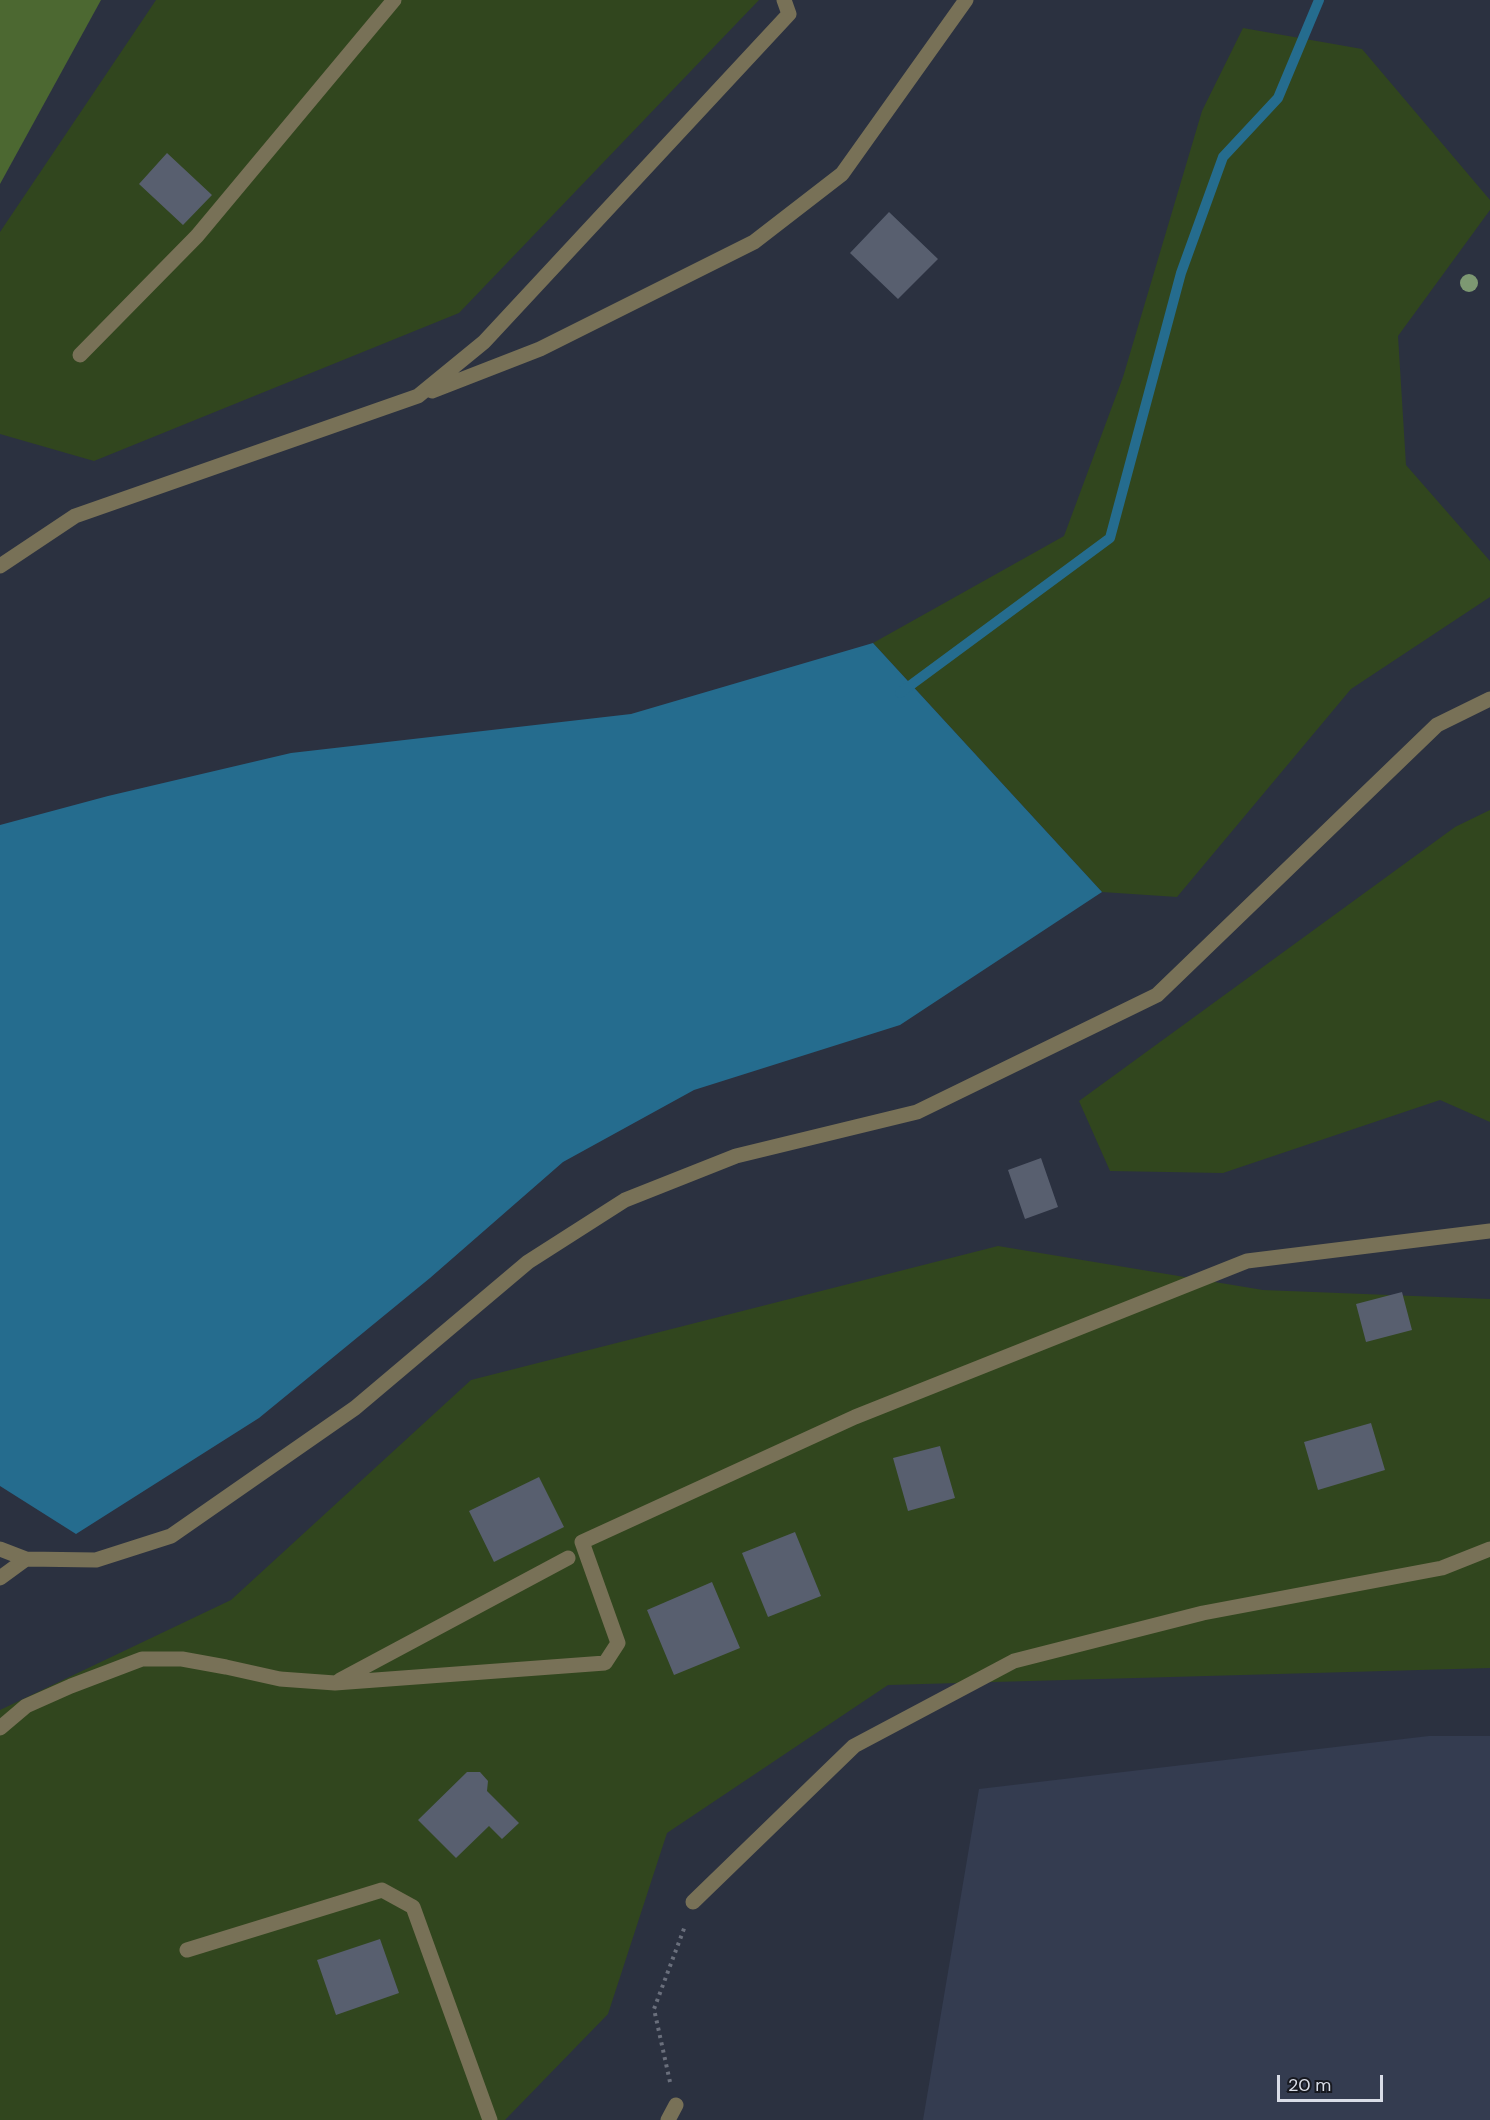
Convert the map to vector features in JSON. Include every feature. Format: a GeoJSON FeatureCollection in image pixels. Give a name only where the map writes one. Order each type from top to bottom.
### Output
{"type":"FeatureCollection","features":[{"type":"Feature","properties":{"kind":"street"},"geometry":{"type":"LineString","coordinates":[[80,355],[197,236],[393,0]]}},
{"type":"Feature","properties":{"kind":"street"},"geometry":{"type":"LineString","coordinates":[[418,396],[484,342],[789,14],[784,0]]}},
{"type":"Feature","properties":{"kind":"street"},"geometry":{"type":"LineString","coordinates":[[0,566],[75,516],[418,396],[540,349],[754,242],[842,174],[966,0]]}},
{"type":"Feature","properties":{"kind":"street"},"geometry":{"type":"LineString","coordinates":[[0,1550],[26,1559],[96,1560],[171,1536],[355,1408],[528,1262],[625,1200],[736,1156],[917,1112],[1157,995],[1437,725],[1490,699]]}},
{"type":"Feature","properties":{"kind":"street"},"geometry":{"type":"LineString","coordinates":[[0,1728],[26,1706],[142,1659],[182,1659],[226,1666],[280,1679],[335,1683],[605,1663],[618,1643],[582,1542],[855,1416],[1247,1262],[1490,1231]]}},
{"type":"Feature","properties":{"kind":"street"},"geometry":{"type":"LineString","coordinates":[[693,1902],[854,1746],[1014,1661],[1203,1613],[1442,1568],[1490,1549]]}},
{"type":"Feature","properties":{"kind":"street"},"geometry":{"type":"LineString","coordinates":[[335,1683],[567,1558]]}},
{"type":"Feature","properties":{"kind":"street"},"geometry":{"type":"LineString","coordinates":[[0,1578],[26,1559]]}},
{"type":"Feature","properties":{"kind":"street"},"geometry":{"type":"LineString","coordinates":[[187,1950],[382,1890],[413,1906],[490,2120]]}},
{"type":"Feature","properties":{"kind":"street"},"geometry":{"type":"LineString","coordinates":[[668,2120],[675,2105]]}},
{"type":"Feature","properties":{"kind":"path"},"geometry":{"type":"LineString","coordinates":[[675,2105],[654,2009],[693,1902]]}},
{"type":"Feature","properties":{"kind":"shaded area"},"geometry":{"type":"Polygon","coordinates":[[[1429,1736],[1490,1736],[1490,2120],[923,2120],[979,1789],[1429,1736]]]}},
{"type":"Feature","properties":{"kind":"green space"},"geometry":{"type":"Polygon","coordinates":[[[0,0],[101,0],[0,184],[0,0]]]}},
{"type":"Feature","properties":{"kind":"green space"},"geometry":{"type":"Polygon","coordinates":[[[156,0],[759,0],[459,313],[94,461],[0,434],[0,232],[156,0]]]}},
{"type":"Feature","properties":{"kind":"green space"},"geometry":{"type":"Polygon","coordinates":[[[1243,28],[1362,49],[1490,200],[1490,210],[1398,336],[1406,465],[1490,561],[1490,597],[1351,689],[1177,897],[1102,892],[873,643],[1064,536],[1123,377],[1202,111],[1243,28]]]}},
{"type":"Feature","properties":{"kind":"green space"},"geometry":{"type":"Polygon","coordinates":[[[1490,810],[1490,1122],[1440,1100],[1223,1173],[1110,1171],[1079,1101],[1455,827],[1490,810]]]}},
{"type":"Feature","properties":{"kind":"green space"},"geometry":{"type":"Polygon","coordinates":[[[998,1246],[1263,1290],[1490,1299],[1490,1668],[888,1685],[667,1833],[608,2014],[505,2120],[0,2120],[0,1710],[231,1600],[471,1380],[998,1246]]]}},
{"type":"Feature","properties":{"kind":"water"},"geometry":{"type":"Polygon","coordinates":[[[873,643],[1102,892],[900,1025],[694,1090],[563,1162],[430,1278],[259,1418],[76,1534],[0,1486],[0,825],[108,796],[291,753],[631,714],[873,643]]]}},
{"type":"Feature","properties":{"kind":"building"},"geometry":{"type":"Polygon","coordinates":[[[167,153],[212,195],[183,225],[139,184],[167,153]]]}},
{"type":"Feature","properties":{"kind":"building"},"geometry":{"type":"Polygon","coordinates":[[[889,212],[938,259],[898,299],[850,253],[889,212]]]}},
{"type":"Feature","properties":{"kind":"building"},"geometry":{"type":"Polygon","coordinates":[[[1041,1158],[1058,1207],[1025,1219],[1008,1170],[1041,1158]]]}},
{"type":"Feature","properties":{"kind":"building"},"geometry":{"type":"Polygon","coordinates":[[[1402,1292],[1412,1330],[1366,1342],[1356,1304],[1402,1292]]]}},
{"type":"Feature","properties":{"kind":"building"},"geometry":{"type":"Polygon","coordinates":[[[1371,1423],[1385,1470],[1318,1490],[1304,1442],[1371,1423]]]}},
{"type":"Feature","properties":{"kind":"building"},"geometry":{"type":"Polygon","coordinates":[[[940,1446],[955,1498],[908,1511],[893,1458],[940,1446]]]}},
{"type":"Feature","properties":{"kind":"building"},"geometry":{"type":"Polygon","coordinates":[[[539,1477],[564,1527],[494,1562],[469,1511],[539,1477]]]}},
{"type":"Feature","properties":{"kind":"building"},"geometry":{"type":"Polygon","coordinates":[[[795,1532],[821,1596],[768,1617],[742,1553],[795,1532]]]}},
{"type":"Feature","properties":{"kind":"building"},"geometry":{"type":"Polygon","coordinates":[[[712,1582],[740,1648],[674,1675],[647,1610],[712,1582]]]}},
{"type":"Feature","properties":{"kind":"building"},"geometry":{"type":"Polygon","coordinates":[[[467,1772],[480,1772],[488,1781],[487,1791],[519,1823],[502,1839],[489,1826],[456,1858],[418,1820],[467,1772]]]}},
{"type":"Feature","properties":{"kind":"building"},"geometry":{"type":"Polygon","coordinates":[[[380,1939],[399,1993],[336,2015],[317,1960],[380,1939]]]}},
{"type":"Feature","properties":{"kind":"waterway"},"geometry":{"type":"LineString","coordinates":[[900,693],[1110,538],[1181,273],[1223,157],[1278,98],[1319,0]]}}]}
